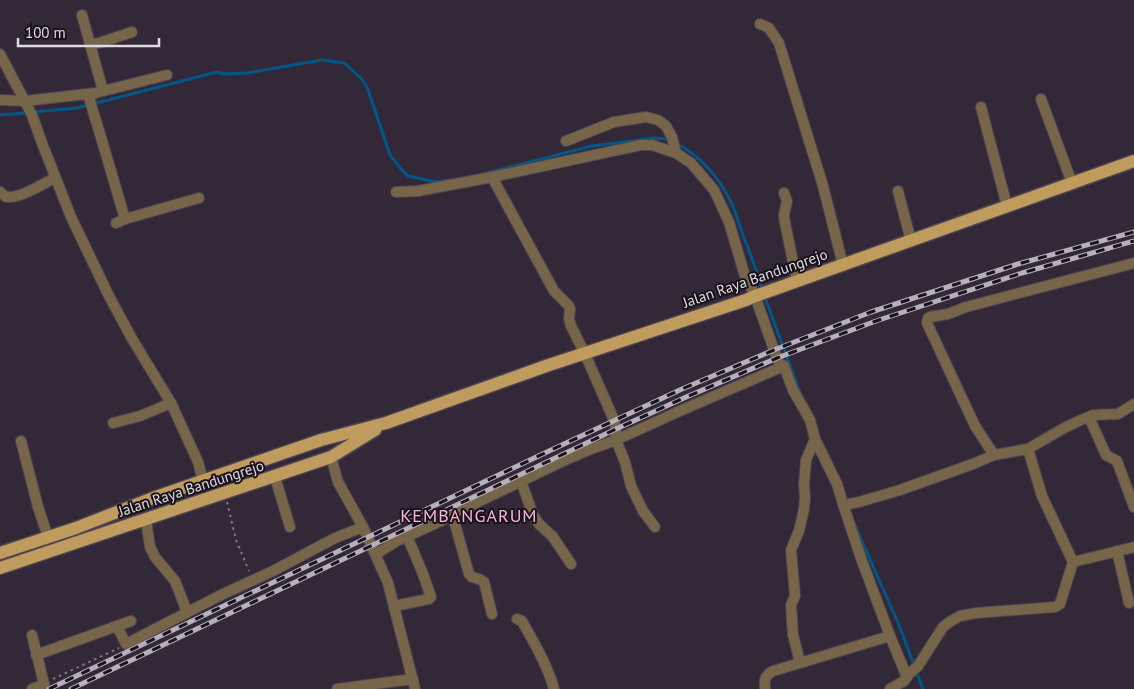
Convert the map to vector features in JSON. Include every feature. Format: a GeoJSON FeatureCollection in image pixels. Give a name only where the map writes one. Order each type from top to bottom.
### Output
{"type":"FeatureCollection","features":[{"type":"Feature","properties":{"kind":"main road","name":"Jalan Raya Bandungrejo"},"geometry":{"type":"LineString","coordinates":[[0,553],[320,440],[386,423],[546,366],[746,300],[1134,161]]}},
{"type":"Feature","properties":{"kind":"main road","name":"Jalan Raya Bandungrejo"},"geometry":{"type":"LineString","coordinates":[[0,568],[331,458],[386,423]]}},
{"type":"Feature","properties":{"kind":"main road"},"geometry":{"type":"LineString","coordinates":[[230,472],[230,492]]}},
{"type":"Feature","properties":{"kind":"street"},"geometry":{"type":"LineString","coordinates":[[82,15],[90,44],[100,134],[121,221],[199,198]]}},
{"type":"Feature","properties":{"kind":"street"},"geometry":{"type":"LineString","coordinates":[[760,24],[768,28],[779,43],[823,186],[843,264]]}},
{"type":"Feature","properties":{"kind":"street"},"geometry":{"type":"LineString","coordinates":[[90,44],[132,32]]}},
{"type":"Feature","properties":{"kind":"street"},"geometry":{"type":"LineString","coordinates":[[0,54],[29,108],[71,218],[131,337],[172,403],[198,462],[203,481]]}},
{"type":"Feature","properties":{"kind":"street"},"geometry":{"type":"LineString","coordinates":[[0,100],[29,108],[95,97],[167,75]]}},
{"type":"Feature","properties":{"kind":"street"},"geometry":{"type":"LineString","coordinates":[[1041,99],[1072,183]]}},
{"type":"Feature","properties":{"kind":"street"},"geometry":{"type":"LineString","coordinates":[[981,107],[1007,206]]}},
{"type":"Feature","properties":{"kind":"street"},"geometry":{"type":"LineString","coordinates":[[566,141],[614,122],[646,118],[658,120],[666,126],[676,151]]}},
{"type":"Feature","properties":{"kind":"street"},"geometry":{"type":"LineString","coordinates":[[396,192],[418,191],[492,177],[641,145],[652,145],[676,151],[690,163],[714,190],[729,222],[744,273],[760,294],[774,350],[779,363],[784,366],[792,390],[810,420],[814,439],[837,484],[862,561],[907,680]]}},
{"type":"Feature","properties":{"kind":"street"},"geometry":{"type":"LineString","coordinates":[[492,177],[554,291],[569,306],[571,326],[614,420],[616,440],[635,495],[643,511],[656,527]]}},
{"type":"Feature","properties":{"kind":"street"},"geometry":{"type":"LineString","coordinates":[[0,192],[6,197],[11,197],[55,178]]}},
{"type":"Feature","properties":{"kind":"street"},"geometry":{"type":"LineString","coordinates":[[898,191],[911,240]]}},
{"type":"Feature","properties":{"kind":"street"},"geometry":{"type":"LineString","coordinates":[[784,193],[787,201],[784,215],[785,223],[797,281]]}},
{"type":"Feature","properties":{"kind":"street"},"geometry":{"type":"LineString","coordinates":[[994,455],[975,426],[927,323],[928,318],[1134,263]]}},
{"type":"Feature","properties":{"kind":"street"},"geometry":{"type":"LineString","coordinates":[[376,554],[397,540],[441,521],[521,481],[784,366]]}},
{"type":"Feature","properties":{"kind":"street"},"geometry":{"type":"LineString","coordinates":[[113,423],[140,416],[172,403]]}},
{"type":"Feature","properties":{"kind":"street"},"geometry":{"type":"LineString","coordinates":[[844,504],[859,502],[907,488],[994,455],[1028,450],[1064,428],[1089,417],[1097,414],[1118,414],[1134,404]]}},
{"type":"Feature","properties":{"kind":"street"},"geometry":{"type":"LineString","coordinates":[[1089,417],[1106,455],[1117,461],[1134,507]]}},
{"type":"Feature","properties":{"kind":"street"},"geometry":{"type":"LineString","coordinates":[[800,662],[792,628],[791,605],[795,596],[791,550],[799,531],[804,509],[805,464],[814,439]]}},
{"type":"Feature","properties":{"kind":"street"},"geometry":{"type":"LineString","coordinates":[[21,441],[38,507],[48,537]]}},
{"type":"Feature","properties":{"kind":"street"},"geometry":{"type":"LineString","coordinates":[[890,689],[907,680],[943,627],[960,616],[1042,608],[1058,606],[1060,604],[1074,562],[1042,496],[1028,450]]}},
{"type":"Feature","properties":{"kind":"street"},"geometry":{"type":"LineString","coordinates":[[331,458],[338,482],[363,527],[388,583],[414,684],[337,689]]}},
{"type":"Feature","properties":{"kind":"street"},"geometry":{"type":"LineString","coordinates":[[274,477],[290,527]]}},
{"type":"Feature","properties":{"kind":"street"},"geometry":{"type":"LineString","coordinates":[[521,481],[538,524],[553,537],[571,564]]}},
{"type":"Feature","properties":{"kind":"street"},"geometry":{"type":"LineString","coordinates":[[451,515],[469,574],[484,582],[492,614]]}},
{"type":"Feature","properties":{"kind":"street"},"geometry":{"type":"LineString","coordinates":[[146,520],[150,547],[155,557],[175,581],[187,612]]}},
{"type":"Feature","properties":{"kind":"street"},"geometry":{"type":"LineString","coordinates":[[118,626],[126,644],[335,538],[363,527]]}},
{"type":"Feature","properties":{"kind":"street"},"geometry":{"type":"LineString","coordinates":[[394,606],[431,597],[406,536]]}},
{"type":"Feature","properties":{"kind":"street"},"geometry":{"type":"LineString","coordinates":[[1074,562],[1134,547]]}},
{"type":"Feature","properties":{"kind":"street"},"geometry":{"type":"LineString","coordinates":[[1117,551],[1129,603]]}},
{"type":"Feature","properties":{"kind":"street"},"geometry":{"type":"LineString","coordinates":[[517,619],[522,621],[541,656],[554,689]]}},
{"type":"Feature","properties":{"kind":"street"},"geometry":{"type":"LineString","coordinates":[[36,654],[130,621]]}},
{"type":"Feature","properties":{"kind":"street"},"geometry":{"type":"LineString","coordinates":[[32,635],[44,684],[32,689]]}},
{"type":"Feature","properties":{"kind":"street"},"geometry":{"type":"LineString","coordinates":[[765,689],[764,680],[770,672],[890,636]]}},
{"type":"Feature","properties":{"kind":"path"},"geometry":{"type":"LineString","coordinates":[[230,492],[236,540],[253,580]]}},
{"type":"Feature","properties":{"kind":"path"},"geometry":{"type":"LineString","coordinates":[[44,684],[126,644]]}},
{"type":"Feature","properties":{"kind":"waterway"},"geometry":{"type":"LineString","coordinates":[[34,112],[77,108],[217,72],[223,74],[247,73],[322,60],[344,63],[361,78],[367,87],[390,155],[402,170],[408,176],[436,182],[451,180]]}},
{"type":"Feature","properties":{"kind":"waterway"},"geometry":{"type":"LineString","coordinates":[[0,115],[27,113]]}},
{"type":"Feature","properties":{"kind":"waterway"},"geometry":{"type":"LineString","coordinates":[[479,175],[592,146],[655,138],[671,141]]}},
{"type":"Feature","properties":{"kind":"waterway"},"geometry":{"type":"LineString","coordinates":[[677,144],[694,154],[715,176],[726,193],[731,202],[762,289]]}},
{"type":"Feature","properties":{"kind":"waterway"},"geometry":{"type":"LineString","coordinates":[[764,295],[801,395]]}},
{"type":"Feature","properties":{"kind":"waterway"},"geometry":{"type":"LineString","coordinates":[[854,523],[899,625],[923,689]]}},
{"type":"Feature","properties":{"kind":"railway"},"geometry":{"type":"LineString","coordinates":[[49,689],[549,451],[682,389],[774,350],[871,312],[1018,264],[1134,232]]}},
{"type":"Feature","properties":{"kind":"railway"},"geometry":{"type":"LineString","coordinates":[[71,689],[616,429],[777,358],[876,321],[1022,273],[1134,241]]}},
{"type":"Feature","properties":{"kind":"district","name":"KEMBANGARUM"},"geometry":{"type":"Point","coordinates":[469,515]}}]}
